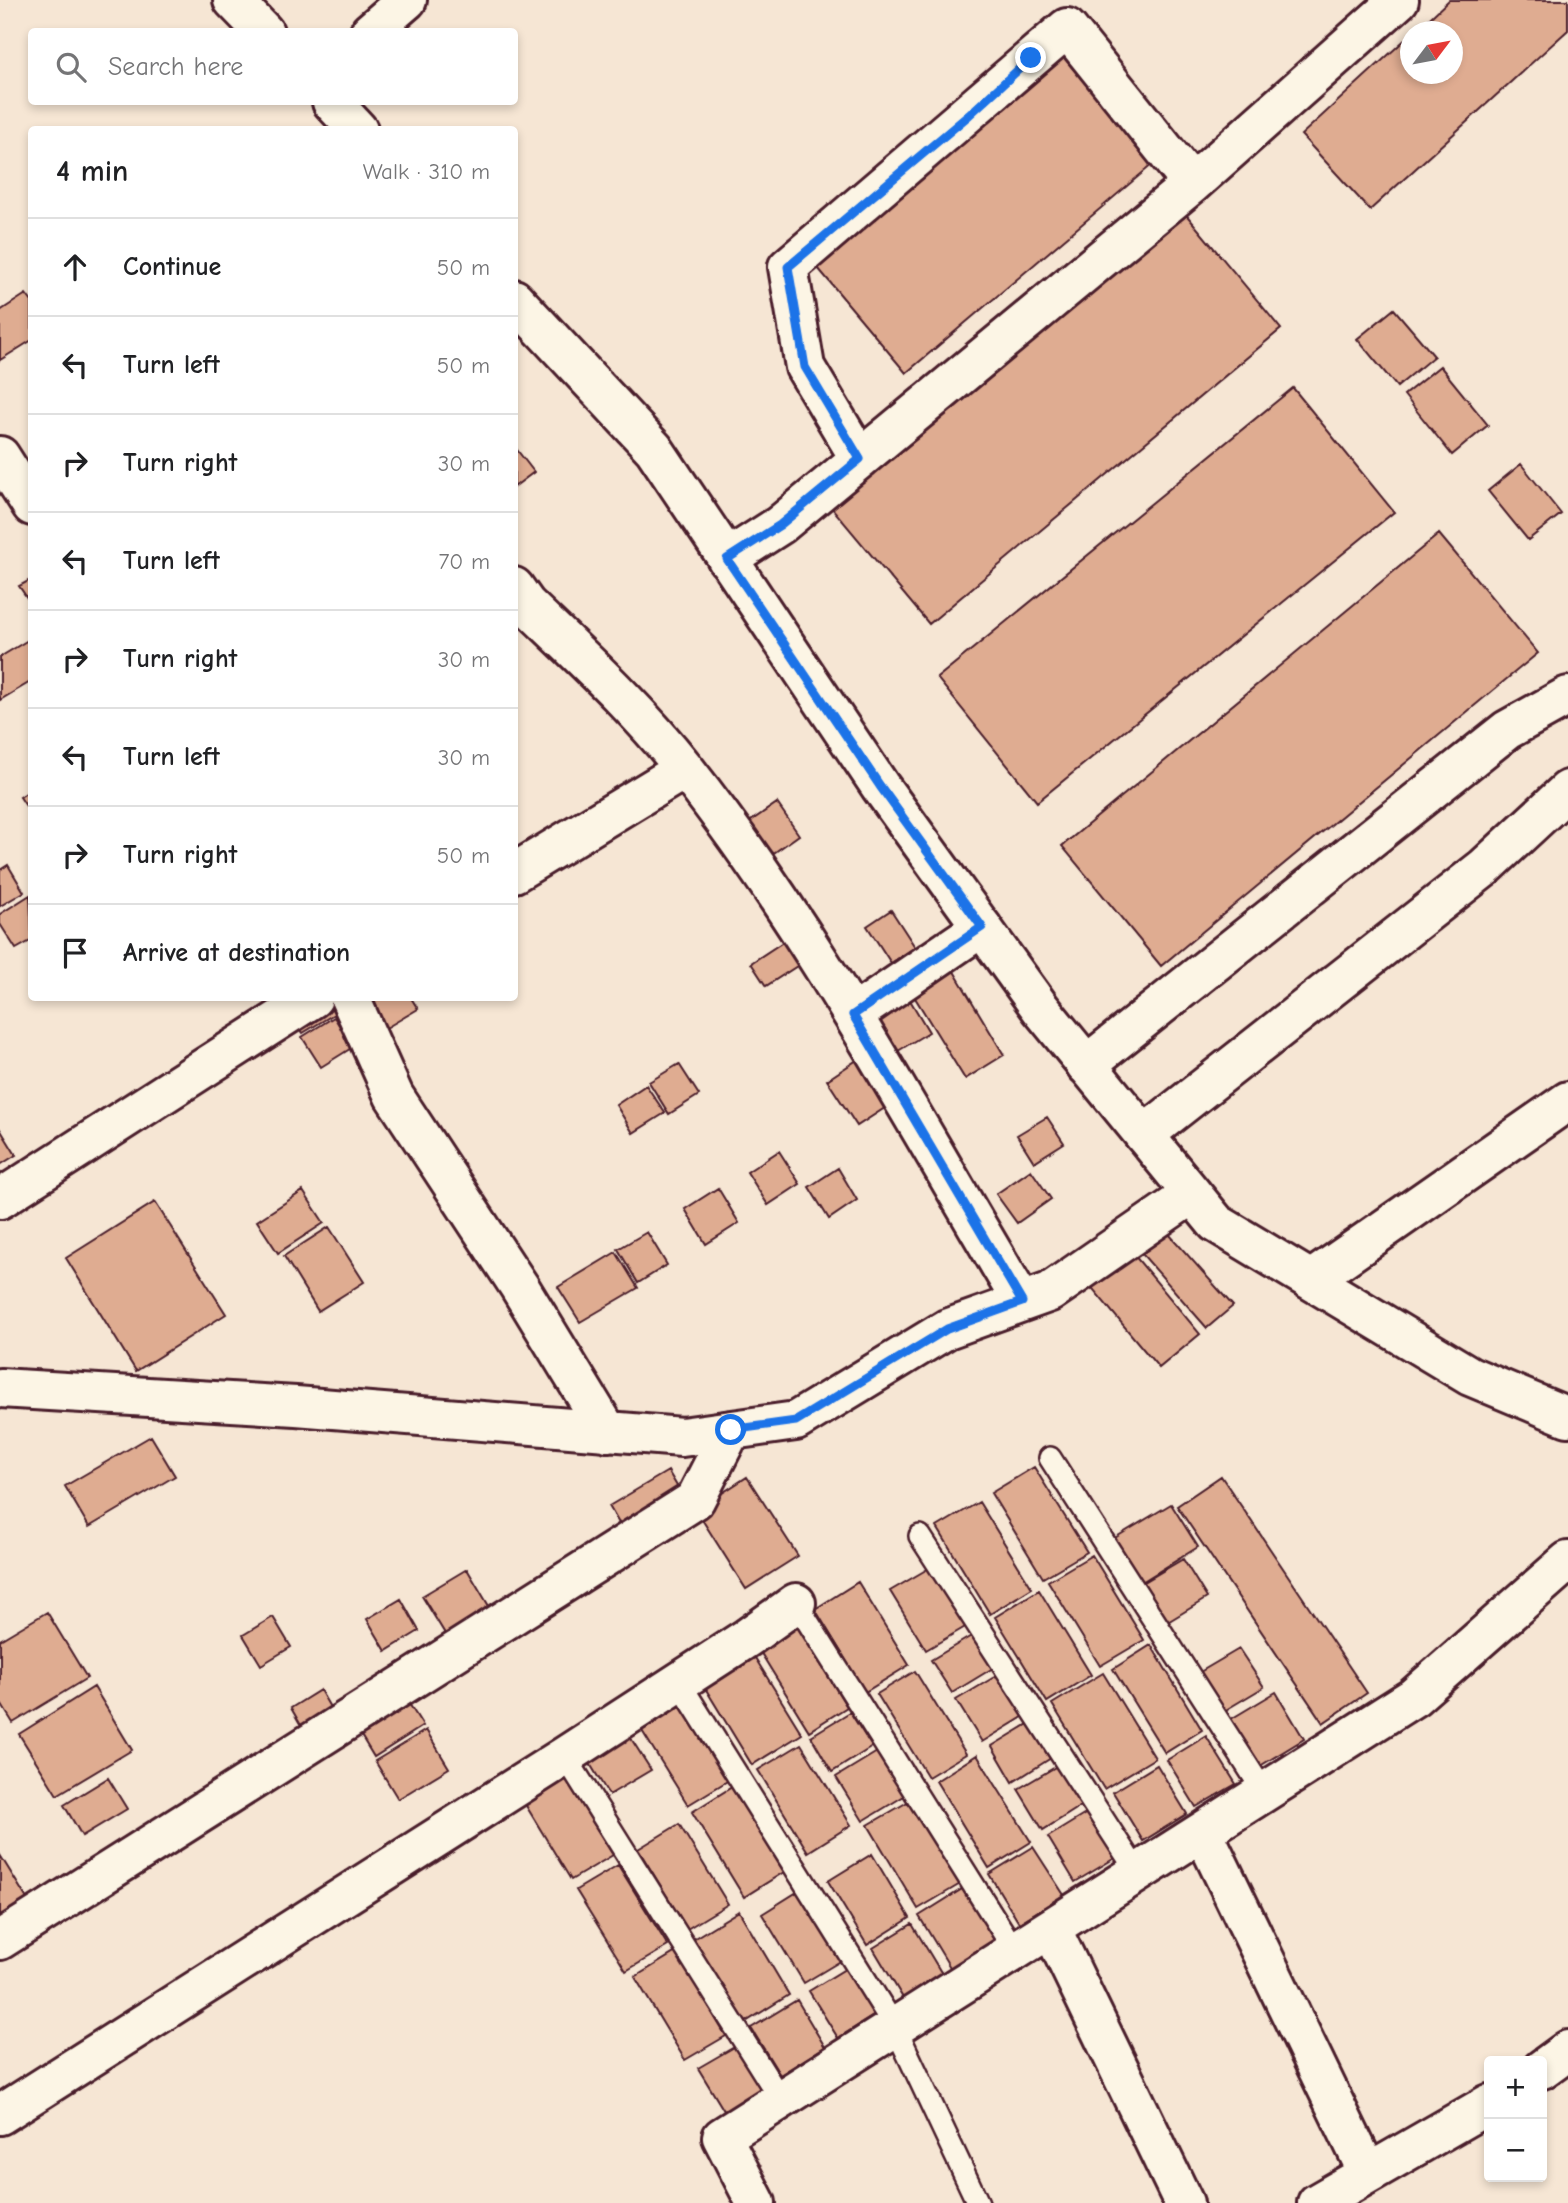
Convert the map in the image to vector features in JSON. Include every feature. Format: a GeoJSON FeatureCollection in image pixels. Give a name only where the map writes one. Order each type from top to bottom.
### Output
{"type":"FeatureCollection","features":[{"type":"Feature","properties":{"kind":"street"},"geometry":{"type":"LineString","coordinates":[[233,0],[260,28]]}},
{"type":"Feature","properties":{"kind":"street"},"geometry":{"type":"LineString","coordinates":[[375,28],[407,0]]}},
{"type":"Feature","properties":{"kind":"street"},"geometry":{"type":"LineString","coordinates":[[727,559],[780,525],[1192,184],[1399,0]]}},
{"type":"Feature","properties":{"kind":"street"},"geometry":{"type":"LineString","coordinates":[[860,459],[805,367],[788,267],[969,115],[1031,58],[1068,28],[1192,184]]}},
{"type":"Feature","properties":{"kind":"street"},"geometry":{"type":"LineString","coordinates":[[335,105],[354,126]]}},
{"type":"Feature","properties":{"kind":"street"},"geometry":{"type":"LineString","coordinates":[[518,303],[654,449],[880,786],[982,927],[1086,1065],[1216,1223],[1470,1376],[1564,1410]]}},
{"type":"Feature","properties":{"kind":"street"},"geometry":{"type":"LineString","coordinates":[[518,593],[526,604],[632,706],[685,769],[789,916],[853,1015],[1022,1302]]}},
{"type":"Feature","properties":{"kind":"street"},"geometry":{"type":"LineString","coordinates":[[1086,1065],[1507,730],[1568,696]]}},
{"type":"Feature","properties":{"kind":"street"},"geometry":{"type":"LineString","coordinates":[[518,871],[685,769]]}},
{"type":"Feature","properties":{"kind":"street"},"geometry":{"type":"LineString","coordinates":[[1144,1135],[1485,867],[1568,790]]}},
{"type":"Feature","properties":{"kind":"street"},"geometry":{"type":"LineString","coordinates":[[853,1015],[982,927]]}},
{"type":"Feature","properties":{"kind":"street"},"geometry":{"type":"LineString","coordinates":[[0,1199],[308,1001]]}},
{"type":"Feature","properties":{"kind":"street"},"geometry":{"type":"LineString","coordinates":[[351,1001],[394,1096],[519,1286],[608,1432]]}},
{"type":"Feature","properties":{"kind":"street"},"geometry":{"type":"LineString","coordinates":[[1311,1280],[1568,1101]]}},
{"type":"Feature","properties":{"kind":"street"},"geometry":{"type":"LineString","coordinates":[[0,1388],[296,1406],[682,1437],[796,1421],[947,1329],[1050,1293],[1192,1194]]}},
{"type":"Feature","properties":{"kind":"street"},"geometry":{"type":"LineString","coordinates":[[0,1940],[695,1500],[731,1430]]}},
{"type":"Feature","properties":{"kind":"street"},"geometry":{"type":"LineString","coordinates":[[756,2203],[722,2137],[1414,1697],[1560,1580]]}},
{"type":"Feature","properties":{"kind":"street"},"geometry":{"type":"LineString","coordinates":[[0,2115],[565,1756],[796,1603]]}},
{"type":"Feature","properties":{"kind":"street"},"geometry":{"type":"LineString","coordinates":[[1203,1832],[1368,2173]]}},
{"type":"Feature","properties":{"kind":"street"},"geometry":{"type":"LineString","coordinates":[[1051,1928],[1184,2203]]}},
{"type":"Feature","properties":{"kind":"street"},"geometry":{"type":"LineString","coordinates":[[1547,2065],[1568,2050]]}},
{"type":"Feature","properties":{"kind":"street"},"geometry":{"type":"LineString","coordinates":[[1317,2203],[1484,2107]]}},
{"type":"Feature","properties":{"kind":"lane"},"geometry":{"type":"LineString","coordinates":[[1051,1458],[1264,1792]]}},
{"type":"Feature","properties":{"kind":"lane"},"geometry":{"type":"LineString","coordinates":[[920,1536],[1138,1873]]}},
{"type":"Feature","properties":{"kind":"lane"},"geometry":{"type":"LineString","coordinates":[[796,1603],[1015,1951]]}},
{"type":"Feature","properties":{"kind":"lane"},"geometry":{"type":"LineString","coordinates":[[680,1682],[895,2028],[978,2203]]}},
{"type":"Feature","properties":{"kind":"lane"},"geometry":{"type":"LineString","coordinates":[[565,1756],[781,2100]]}},
{"type":"Feature","properties":{"kind":"building"},"geometry":{"type":"Polygon","coordinates":[[[1449,0],[1568,0],[1568,30],[1370,210],[1301,135],[1400,44],[1400,84],[1463,84],[1463,21],[1427,21],[1449,0]]]}},
{"type":"Feature","properties":{"kind":"building"},"geometry":{"type":"Polygon","coordinates":[[[1060,53],[1153,164],[906,373],[813,262],[1060,53]]]}},
{"type":"Feature","properties":{"kind":"building"},"geometry":{"type":"Polygon","coordinates":[[[1184,212],[1281,329],[929,624],[831,507],[1184,212]]]}},
{"type":"Feature","properties":{"kind":"building"},"geometry":{"type":"Polygon","coordinates":[[[26,294],[28,297],[28,342],[0,360],[0,311],[26,294]]]}},
{"type":"Feature","properties":{"kind":"building"},"geometry":{"type":"Polygon","coordinates":[[[1394,309],[1434,356],[1397,387],[1357,339],[1394,309]]]}},
{"type":"Feature","properties":{"kind":"building"},"geometry":{"type":"Polygon","coordinates":[[[1440,366],[1488,425],[1452,455],[1404,395],[1440,366]]]}},
{"type":"Feature","properties":{"kind":"building"},"geometry":{"type":"Polygon","coordinates":[[[1293,388],[1394,512],[1037,802],[937,678],[1293,388]]]}},
{"type":"Feature","properties":{"kind":"building"},"geometry":{"type":"Polygon","coordinates":[[[518,451],[534,472],[518,484],[518,451]]]}},
{"type":"Feature","properties":{"kind":"building"},"geometry":{"type":"Polygon","coordinates":[[[1521,464],[1561,514],[1528,540],[1488,491],[1521,464]]]}},
{"type":"Feature","properties":{"kind":"building"},"geometry":{"type":"Polygon","coordinates":[[[1439,534],[1538,653],[1161,966],[1062,846],[1439,534]]]}},
{"type":"Feature","properties":{"kind":"building"},"geometry":{"type":"Polygon","coordinates":[[[28,581],[28,599],[19,586],[28,581]]]}},
{"type":"Feature","properties":{"kind":"building"},"geometry":{"type":"Polygon","coordinates":[[[28,640],[28,683],[0,700],[0,657],[28,640]]]}},
{"type":"Feature","properties":{"kind":"building"},"geometry":{"type":"Polygon","coordinates":[[[28,792],[28,809],[20,797],[28,792]]]}},
{"type":"Feature","properties":{"kind":"building"},"geometry":{"type":"Polygon","coordinates":[[[777,803],[799,835],[768,857],[745,825],[777,803]]]}},
{"type":"Feature","properties":{"kind":"building"},"geometry":{"type":"Polygon","coordinates":[[[8,865],[24,892],[0,906],[0,870],[8,865]]]}},
{"type":"Feature","properties":{"kind":"building"},"geometry":{"type":"Polygon","coordinates":[[[28,896],[28,942],[16,949],[0,924],[0,914],[28,896]]]}},
{"type":"Feature","properties":{"kind":"building"},"geometry":{"type":"Polygon","coordinates":[[[891,910],[915,947],[891,963],[867,926],[891,910]]]}},
{"type":"Feature","properties":{"kind":"building"},"geometry":{"type":"Polygon","coordinates":[[[795,934],[811,957],[766,986],[751,963],[795,934]]]}},
{"type":"Feature","properties":{"kind":"building"},"geometry":{"type":"Polygon","coordinates":[[[949,963],[1004,1055],[965,1079],[909,988],[949,963]]]}},
{"type":"Feature","properties":{"kind":"building"},"geometry":{"type":"Polygon","coordinates":[[[904,990],[929,1032],[890,1056],[864,1014],[904,990]]]}},
{"type":"Feature","properties":{"kind":"building"},"geometry":{"type":"Polygon","coordinates":[[[326,1001],[334,1001],[339,1011],[303,1033],[293,1019],[326,1001]]]}},
{"type":"Feature","properties":{"kind":"building"},"geometry":{"type":"Polygon","coordinates":[[[369,1001],[413,1001],[418,1009],[386,1028],[369,1001]]]}},
{"type":"Feature","properties":{"kind":"building"},"geometry":{"type":"Polygon","coordinates":[[[334,1017],[353,1047],[321,1067],[302,1037],[334,1017]]]}},
{"type":"Feature","properties":{"kind":"building"},"geometry":{"type":"Polygon","coordinates":[[[863,1056],[894,1102],[857,1126],[827,1080],[863,1056]]]}},
{"type":"Feature","properties":{"kind":"building"},"geometry":{"type":"Polygon","coordinates":[[[679,1064],[699,1095],[669,1114],[649,1082],[679,1064]]]}},
{"type":"Feature","properties":{"kind":"building"},"geometry":{"type":"Polygon","coordinates":[[[646,1085],[665,1113],[633,1133],[616,1105],[646,1085]]]}},
{"type":"Feature","properties":{"kind":"building"},"geometry":{"type":"Polygon","coordinates":[[[1047,1117],[1064,1143],[1034,1162],[1017,1135],[1047,1117]]]}},
{"type":"Feature","properties":{"kind":"building"},"geometry":{"type":"Polygon","coordinates":[[[0,1129],[16,1155],[0,1165],[0,1129]]]}},
{"type":"Feature","properties":{"kind":"building"},"geometry":{"type":"Polygon","coordinates":[[[779,1151],[800,1184],[768,1205],[747,1172],[779,1151]]]}},
{"type":"Feature","properties":{"kind":"building"},"geometry":{"type":"Polygon","coordinates":[[[838,1168],[857,1200],[829,1219],[809,1187],[838,1168]]]}},
{"type":"Feature","properties":{"kind":"building"},"geometry":{"type":"Polygon","coordinates":[[[1031,1170],[1051,1199],[1017,1223],[996,1194],[1031,1170]]]}},
{"type":"Feature","properties":{"kind":"building"},"geometry":{"type":"Polygon","coordinates":[[[718,1188],[739,1223],[706,1244],[685,1209],[718,1188]]]}},
{"type":"Feature","properties":{"kind":"building"},"geometry":{"type":"Polygon","coordinates":[[[303,1191],[324,1223],[278,1253],[257,1221],[303,1191]]]}},
{"type":"Feature","properties":{"kind":"building"},"geometry":{"type":"Polygon","coordinates":[[[155,1202],[226,1314],[136,1371],[66,1258],[155,1202]]]}},
{"type":"Feature","properties":{"kind":"building"},"geometry":{"type":"Polygon","coordinates":[[[1161,1225],[1233,1306],[1207,1328],[1136,1247],[1161,1225]]]}},
{"type":"Feature","properties":{"kind":"building"},"geometry":{"type":"Polygon","coordinates":[[[329,1227],[364,1282],[318,1311],[284,1256],[329,1227]]]}},
{"type":"Feature","properties":{"kind":"building"},"geometry":{"type":"Polygon","coordinates":[[[647,1232],[667,1265],[638,1283],[618,1249],[647,1232]]]}},
{"type":"Feature","properties":{"kind":"building"},"geometry":{"type":"Polygon","coordinates":[[[1129,1249],[1200,1334],[1159,1368],[1088,1283],[1129,1249]]]}},
{"type":"Feature","properties":{"kind":"building"},"geometry":{"type":"Polygon","coordinates":[[[616,1252],[638,1288],[580,1322],[558,1287],[616,1252]]]}},
{"type":"Feature","properties":{"kind":"building"},"geometry":{"type":"Polygon","coordinates":[[[151,1436],[175,1476],[89,1527],[65,1486],[151,1436]]]}},
{"type":"Feature","properties":{"kind":"building"},"geometry":{"type":"Polygon","coordinates":[[[1034,1467],[1087,1552],[1043,1578],[991,1493],[1034,1467]]]}},
{"type":"Feature","properties":{"kind":"building"},"geometry":{"type":"Polygon","coordinates":[[[668,1471],[687,1503],[628,1539],[609,1506],[668,1471]]]}},
{"type":"Feature","properties":{"kind":"building"},"geometry":{"type":"Polygon","coordinates":[[[1221,1476],[1367,1693],[1323,1723],[1177,1506],[1221,1476]]]}},
{"type":"Feature","properties":{"kind":"building"},"geometry":{"type":"Polygon","coordinates":[[[747,1477],[798,1556],[746,1589],[696,1510],[747,1477]]]}},
{"type":"Feature","properties":{"kind":"building"},"geometry":{"type":"Polygon","coordinates":[[[979,1502],[1032,1588],[990,1614],[937,1527],[979,1502]]]}},
{"type":"Feature","properties":{"kind":"building"},"geometry":{"type":"Polygon","coordinates":[[[1171,1504],[1198,1547],[1140,1583],[1113,1539],[1171,1504]]]}},
{"type":"Feature","properties":{"kind":"building"},"geometry":{"type":"Polygon","coordinates":[[[1092,1555],[1144,1640],[1100,1666],[1048,1581],[1092,1555]]]}},
{"type":"Feature","properties":{"kind":"building"},"geometry":{"type":"Polygon","coordinates":[[[1183,1559],[1207,1598],[1166,1623],[1141,1584],[1183,1559]]]}},
{"type":"Feature","properties":{"kind":"building"},"geometry":{"type":"Polygon","coordinates":[[[931,1567],[967,1626],[926,1650],[890,1591],[931,1567]]]}},
{"type":"Feature","properties":{"kind":"building"},"geometry":{"type":"Polygon","coordinates":[[[467,1569],[499,1623],[455,1650],[422,1596],[467,1569]]]}},
{"type":"Feature","properties":{"kind":"building"},"geometry":{"type":"Polygon","coordinates":[[[858,1582],[909,1665],[865,1692],[815,1609],[858,1582]]]}},
{"type":"Feature","properties":{"kind":"building"},"geometry":{"type":"Polygon","coordinates":[[[1039,1590],[1091,1675],[1047,1702],[995,1617],[1039,1590]]]}},
{"type":"Feature","properties":{"kind":"building"},"geometry":{"type":"Polygon","coordinates":[[[401,1599],[419,1631],[386,1651],[367,1619],[401,1599]]]}},
{"type":"Feature","properties":{"kind":"building"},"geometry":{"type":"Polygon","coordinates":[[[47,1612],[87,1678],[13,1723],[0,1702],[0,1640],[47,1612]]]}},
{"type":"Feature","properties":{"kind":"building"},"geometry":{"type":"Polygon","coordinates":[[[273,1617],[291,1647],[261,1665],[243,1635],[273,1617]]]}},
{"type":"Feature","properties":{"kind":"building"},"geometry":{"type":"Polygon","coordinates":[[[795,1621],[847,1707],[809,1731],[756,1645],[795,1621]]]}},
{"type":"Feature","properties":{"kind":"building"},"geometry":{"type":"Polygon","coordinates":[[[973,1635],[993,1668],[952,1693],[931,1660],[973,1635]]]}},
{"type":"Feature","properties":{"kind":"building"},"geometry":{"type":"Polygon","coordinates":[[[1151,1645],[1202,1730],[1165,1753],[1113,1669],[1151,1645]]]}},
{"type":"Feature","properties":{"kind":"building"},"geometry":{"type":"Polygon","coordinates":[[[749,1648],[802,1734],[752,1765],[699,1678],[749,1648]]]}},
{"type":"Feature","properties":{"kind":"building"},"geometry":{"type":"Polygon","coordinates":[[[1239,1649],[1264,1687],[1224,1711],[1200,1672],[1239,1649]]]}},
{"type":"Feature","properties":{"kind":"building"},"geometry":{"type":"Polygon","coordinates":[[[915,1671],[966,1754],[928,1777],[877,1694],[915,1671]]]}},
{"type":"Feature","properties":{"kind":"building"},"geometry":{"type":"Polygon","coordinates":[[[1001,1673],[1026,1715],[982,1742],[956,1700],[1001,1673]]]}},
{"type":"Feature","properties":{"kind":"building"},"geometry":{"type":"Polygon","coordinates":[[[1103,1673],[1155,1758],[1104,1789],[1052,1704],[1103,1673]]]}},
{"type":"Feature","properties":{"kind":"building"},"geometry":{"type":"Polygon","coordinates":[[[94,1687],[132,1750],[57,1795],[19,1734],[94,1687]]]}},
{"type":"Feature","properties":{"kind":"building"},"geometry":{"type":"Polygon","coordinates":[[[320,1690],[339,1723],[310,1741],[291,1708],[320,1690]]]}},
{"type":"Feature","properties":{"kind":"building"},"geometry":{"type":"Polygon","coordinates":[[[1276,1692],[1304,1739],[1260,1766],[1231,1719],[1276,1692]]]}},
{"type":"Feature","properties":{"kind":"building"},"geometry":{"type":"Polygon","coordinates":[[[403,1694],[423,1726],[374,1757],[354,1724],[403,1694]]]}},
{"type":"Feature","properties":{"kind":"building"},"geometry":{"type":"Polygon","coordinates":[[[677,1695],[729,1780],[688,1805],[636,1721],[677,1695]]]}},
{"type":"Feature","properties":{"kind":"building"},"geometry":{"type":"Polygon","coordinates":[[[850,1712],[872,1747],[832,1772],[811,1736],[850,1712]]]}},
{"type":"Feature","properties":{"kind":"building"},"geometry":{"type":"Polygon","coordinates":[[[1030,1723],[1051,1758],[1013,1782],[992,1746],[1030,1723]]]}},
{"type":"Feature","properties":{"kind":"building"},"geometry":{"type":"Polygon","coordinates":[[[625,1729],[651,1770],[609,1795],[584,1754],[625,1729]]]}},
{"type":"Feature","properties":{"kind":"building"},"geometry":{"type":"Polygon","coordinates":[[[426,1730],[449,1768],[398,1799],[375,1761],[426,1730]]]}},
{"type":"Feature","properties":{"kind":"building"},"geometry":{"type":"Polygon","coordinates":[[[1206,1736],[1236,1784],[1196,1807],[1167,1760],[1206,1736]]]}},
{"type":"Feature","properties":{"kind":"building"},"geometry":{"type":"Polygon","coordinates":[[[801,1744],[851,1825],[808,1852],[758,1770],[801,1744]]]}},
{"type":"Feature","properties":{"kind":"building"},"geometry":{"type":"Polygon","coordinates":[[[882,1749],[909,1793],[863,1821],[836,1777],[882,1749]]]}},
{"type":"Feature","properties":{"kind":"building"},"geometry":{"type":"Polygon","coordinates":[[[977,1755],[1031,1842],[989,1868],[936,1781],[977,1755]]]}},
{"type":"Feature","properties":{"kind":"building"},"geometry":{"type":"Polygon","coordinates":[[[1157,1765],[1187,1814],[1143,1841],[1113,1792],[1157,1765]]]}},
{"type":"Feature","properties":{"kind":"building"},"geometry":{"type":"Polygon","coordinates":[[[1057,1766],[1081,1806],[1043,1830],[1018,1789],[1057,1766]]]}},
{"type":"Feature","properties":{"kind":"building"},"geometry":{"type":"Polygon","coordinates":[[[560,1769],[613,1855],[571,1880],[519,1794],[560,1769]]]}},
{"type":"Feature","properties":{"kind":"building"},"geometry":{"type":"Polygon","coordinates":[[[108,1778],[127,1809],[82,1836],[64,1805],[108,1778]]]}},
{"type":"Feature","properties":{"kind":"building"},"geometry":{"type":"Polygon","coordinates":[[[732,1787],[784,1872],[744,1897],[692,1812],[732,1787]]]}},
{"type":"Feature","properties":{"kind":"building"},"geometry":{"type":"Polygon","coordinates":[[[911,1800],[962,1883],[918,1909],[868,1825],[911,1800]]]}},
{"type":"Feature","properties":{"kind":"building"},"geometry":{"type":"Polygon","coordinates":[[[1087,1813],[1115,1858],[1075,1882],[1048,1837],[1087,1813]]]}},
{"type":"Feature","properties":{"kind":"building"},"geometry":{"type":"Polygon","coordinates":[[[679,1824],[728,1904],[687,1929],[638,1849],[679,1824]]]}},
{"type":"Feature","properties":{"kind":"building"},"geometry":{"type":"Polygon","coordinates":[[[1033,1847],[1064,1895],[1019,1923],[989,1874],[1033,1847]]]}},
{"type":"Feature","properties":{"kind":"building"},"geometry":{"type":"Polygon","coordinates":[[[872,1854],[910,1918],[867,1945],[828,1881],[872,1854]]]}},
{"type":"Feature","properties":{"kind":"building"},"geometry":{"type":"Polygon","coordinates":[[[0,1855],[35,1912],[0,1934],[0,1855]]]}},
{"type":"Feature","properties":{"kind":"building"},"geometry":{"type":"Polygon","coordinates":[[[618,1865],[668,1946],[626,1971],[576,1890],[618,1865]]]}},
{"type":"Feature","properties":{"kind":"building"},"geometry":{"type":"Polygon","coordinates":[[[967,1886],[1000,1940],[951,1969],[919,1916],[967,1886]]]}},
{"type":"Feature","properties":{"kind":"building"},"geometry":{"type":"Polygon","coordinates":[[[802,1889],[844,1959],[804,1983],[762,1914],[802,1889]]]}},
{"type":"Feature","properties":{"kind":"building"},"geometry":{"type":"Polygon","coordinates":[[[739,1911],[789,1995],[744,2023],[693,1939],[739,1911]]]}},
{"type":"Feature","properties":{"kind":"building"},"geometry":{"type":"Polygon","coordinates":[[[912,1924],[942,1974],[903,1998],[873,1948],[912,1924]]]}},
{"type":"Feature","properties":{"kind":"building"},"geometry":{"type":"Polygon","coordinates":[[[676,1952],[726,2036],[685,2060],[635,1977],[676,1952]]]}},
{"type":"Feature","properties":{"kind":"building"},"geometry":{"type":"Polygon","coordinates":[[[850,1966],[878,2013],[838,2038],[809,1991],[850,1966]]]}},
{"type":"Feature","properties":{"kind":"building"},"geometry":{"type":"Polygon","coordinates":[[[797,2000],[825,2047],[780,2075],[751,2028],[797,2000]]]}},
{"type":"Feature","properties":{"kind":"building"},"geometry":{"type":"Polygon","coordinates":[[[736,2046],[763,2091],[726,2114],[698,2068],[736,2046]]]}},
{"type":"Feature","properties":{"kind":"route"},"geometry":{"type":"LineString","coordinates":[[731,1430],[796,1421],[947,1329],[1022,1302],[929,1149],[853,1015],[982,927],[880,786],[727,559],[780,525],[860,459],[805,367],[788,267],[969,115],[1031,58]]}}]}
